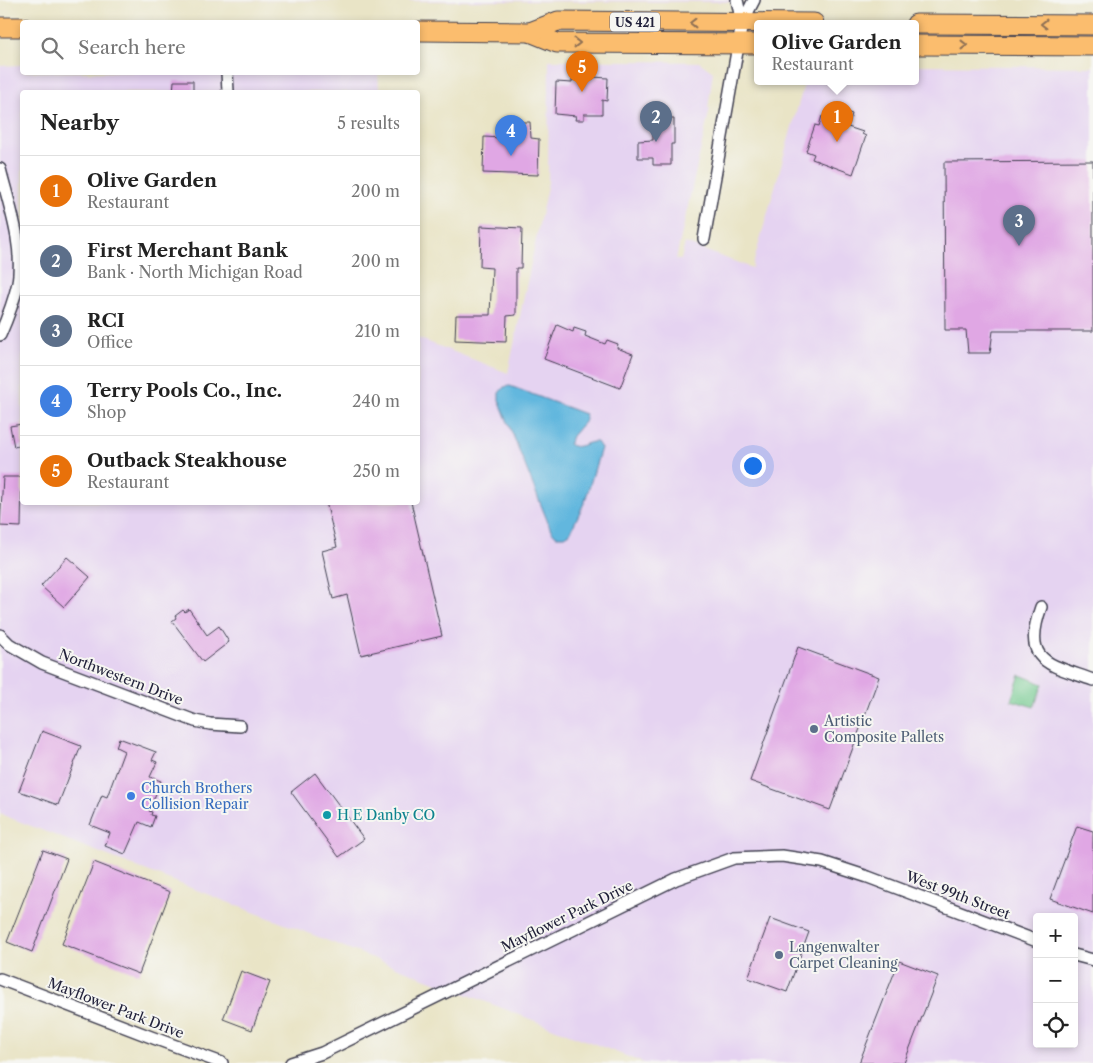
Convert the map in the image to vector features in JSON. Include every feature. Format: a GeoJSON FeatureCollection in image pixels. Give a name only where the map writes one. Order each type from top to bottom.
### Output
{"type":"FeatureCollection","features":[{"type":"Feature","properties":{"kind":"main road","name":"US 421"},"geometry":{"type":"LineString","coordinates":[[530,32],[558,21],[754,23]]}},
{"type":"Feature","properties":{"kind":"main road"},"geometry":{"type":"LineString","coordinates":[[919,24],[1093,24]]}},
{"type":"Feature","properties":{"kind":"main road"},"geometry":{"type":"LineString","coordinates":[[0,27],[20,27]]}},
{"type":"Feature","properties":{"kind":"main road","name":"US 421"},"geometry":{"type":"LineString","coordinates":[[420,31],[530,32],[557,43],[754,44]]}},
{"type":"Feature","properties":{"kind":"main road"},"geometry":{"type":"LineString","coordinates":[[919,45],[1093,46]]}},
{"type":"Feature","properties":{"kind":"street"},"geometry":{"type":"LineString","coordinates":[[736,0],[742,23]]}},
{"type":"Feature","properties":{"kind":"street"},"geometry":{"type":"LineString","coordinates":[[704,239],[742,23],[754,0]]}},
{"type":"Feature","properties":{"kind":"street"},"geometry":{"type":"LineString","coordinates":[[228,75],[228,90]]}},
{"type":"Feature","properties":{"kind":"street"},"geometry":{"type":"LineString","coordinates":[[0,169],[20,248]]}},
{"type":"Feature","properties":{"kind":"street"},"geometry":{"type":"LineString","coordinates":[[0,335],[18,284],[20,263]]}},
{"type":"Feature","properties":{"kind":"street"},"geometry":{"type":"LineString","coordinates":[[1041,607],[1036,622],[1034,638],[1041,658],[1054,666],[1093,680]]}},
{"type":"Feature","properties":{"kind":"street","name":"Northwestern Drive"},"geometry":{"type":"LineString","coordinates":[[0,635],[9,644],[42,663],[186,717],[210,724],[240,726]]}},
{"type":"Feature","properties":{"kind":"street","name":"Mayflower Park Drive"},"geometry":{"type":"LineString","coordinates":[[291,1063],[322,1053],[676,878],[734,858],[790,857],[822,862],[868,877]]}},
{"type":"Feature","properties":{"kind":"street","name":"West 99th Street"},"geometry":{"type":"LineString","coordinates":[[868,877],[1033,939]]}},
{"type":"Feature","properties":{"kind":"street"},"geometry":{"type":"LineString","coordinates":[[1078,956],[1093,960]]}},
{"type":"Feature","properties":{"kind":"street","name":"Mayflower Park Drive"},"geometry":{"type":"LineString","coordinates":[[0,979],[151,1038],[222,1063]]}},
{"type":"Feature","properties":{"kind":"shaded area"},"geometry":{"type":"Polygon","coordinates":[[[134,0],[799,0],[798,2],[134,0]]]}},
{"type":"Feature","properties":{"kind":"shaded area"},"geometry":{"type":"Polygon","coordinates":[[[549,60],[699,62],[713,72],[708,108],[710,108],[676,259],[681,260],[685,243],[752,268],[804,85],[919,85],[919,65],[1093,67],[1093,1063],[644,1063],[0,814],[0,66],[20,65],[20,75],[378,75],[379,90],[20,90],[20,505],[420,505],[420,339],[508,373],[548,182],[549,60]]]}},
{"type":"Feature","properties":{"kind":"green space"},"geometry":{"type":"Polygon","coordinates":[[[1020,675],[1043,684],[1034,707],[1011,700],[1020,675]]]}},
{"type":"Feature","properties":{"kind":"water"},"geometry":{"type":"Polygon","coordinates":[[[510,386],[585,414],[585,421],[572,436],[569,444],[579,446],[597,442],[601,448],[585,501],[570,533],[565,536],[556,536],[551,530],[499,400],[499,393],[504,387],[510,386]]]}},
{"type":"Feature","properties":{"kind":"building"},"geometry":{"type":"Polygon","coordinates":[[[593,77],[608,78],[607,101],[602,100],[602,114],[584,114],[584,120],[575,120],[576,116],[555,114],[556,82],[572,83],[572,80],[593,80],[593,77]]]}},
{"type":"Feature","properties":{"kind":"building"},"geometry":{"type":"Polygon","coordinates":[[[174,81],[193,81],[193,90],[173,90],[174,81]]]}},
{"type":"Feature","properties":{"kind":"building"},"geometry":{"type":"Polygon","coordinates":[[[843,111],[852,114],[848,127],[863,132],[862,134],[866,136],[853,174],[812,159],[814,154],[806,151],[815,125],[819,126],[822,116],[826,118],[828,112],[841,117],[843,111]]]}},
{"type":"Feature","properties":{"kind":"building"},"geometry":{"type":"Polygon","coordinates":[[[653,119],[674,119],[674,144],[671,144],[671,165],[653,165],[653,158],[638,158],[638,141],[653,140],[653,119]]]}},
{"type":"Feature","properties":{"kind":"building"},"geometry":{"type":"Polygon","coordinates":[[[503,122],[530,122],[531,138],[539,139],[538,175],[483,173],[484,137],[502,138],[503,122]]]}},
{"type":"Feature","properties":{"kind":"building"},"geometry":{"type":"Polygon","coordinates":[[[1093,161],[1093,331],[993,331],[990,353],[968,353],[966,330],[945,330],[944,162],[1093,161]]]}},
{"type":"Feature","properties":{"kind":"building"},"geometry":{"type":"Polygon","coordinates":[[[481,226],[522,228],[521,268],[516,268],[516,315],[507,316],[506,342],[455,340],[456,315],[490,315],[492,268],[480,267],[481,226]]]}},
{"type":"Feature","properties":{"kind":"building"},"geometry":{"type":"Polygon","coordinates":[[[557,325],[573,332],[574,328],[586,332],[585,336],[605,344],[607,340],[618,344],[617,348],[633,354],[620,388],[544,359],[557,325]]]}},
{"type":"Feature","properties":{"kind":"building"},"geometry":{"type":"Polygon","coordinates":[[[20,424],[20,446],[14,447],[10,426],[20,424]]]}},
{"type":"Feature","properties":{"kind":"building"},"geometry":{"type":"Polygon","coordinates":[[[3,477],[20,477],[21,527],[0,526],[3,477]]]}},
{"type":"Feature","properties":{"kind":"building"},"geometry":{"type":"Polygon","coordinates":[[[327,505],[412,505],[442,636],[361,655],[347,595],[333,599],[322,551],[337,547],[327,505]]]}},
{"type":"Feature","properties":{"kind":"building"},"geometry":{"type":"Polygon","coordinates":[[[67,557],[90,577],[64,607],[41,586],[67,557]]]}},
{"type":"Feature","properties":{"kind":"building"},"geometry":{"type":"Polygon","coordinates":[[[189,609],[207,635],[219,626],[229,642],[203,662],[172,621],[183,610],[185,612],[189,609]]]}},
{"type":"Feature","properties":{"kind":"building","name":"Artistic Composite Pallets"},"geometry":{"type":"Polygon","coordinates":[[[798,647],[879,677],[830,810],[750,781],[798,647]]]}},
{"type":"Feature","properties":{"kind":"building"},"geometry":{"type":"Polygon","coordinates":[[[42,731],[81,746],[58,805],[19,791],[42,731]]]}},
{"type":"Feature","properties":{"kind":"building","name":"Church Brothers Collision Repair"},"geometry":{"type":"Polygon","coordinates":[[[119,738],[156,752],[152,760],[157,762],[150,777],[161,781],[149,811],[152,812],[151,815],[155,816],[151,827],[139,822],[125,854],[105,846],[110,833],[90,825],[102,795],[107,797],[124,751],[116,747],[119,738]]]}},
{"type":"Feature","properties":{"kind":"building","name":"H E Danby CO"},"geometry":{"type":"Polygon","coordinates":[[[315,773],[364,839],[339,857],[291,792],[315,773]]]}},
{"type":"Feature","properties":{"kind":"building"},"geometry":{"type":"Polygon","coordinates":[[[1077,826],[1093,831],[1093,914],[1050,899],[1077,826]]]}},
{"type":"Feature","properties":{"kind":"building"},"geometry":{"type":"Polygon","coordinates":[[[43,850],[67,859],[32,952],[7,942],[43,850]]]}},
{"type":"Feature","properties":{"kind":"building"},"geometry":{"type":"Polygon","coordinates":[[[94,862],[170,892],[139,974],[62,944],[94,862]]]}},
{"type":"Feature","properties":{"kind":"building","name":"Langenwalter Carpet Cleaning"},"geometry":{"type":"Polygon","coordinates":[[[770,918],[809,932],[787,992],[748,978],[770,918]]]}},
{"type":"Feature","properties":{"kind":"building"},"geometry":{"type":"Polygon","coordinates":[[[899,961],[938,976],[904,1063],[859,1063],[899,961]]]}},
{"type":"Feature","properties":{"kind":"building"},"geometry":{"type":"Polygon","coordinates":[[[241,971],[270,982],[252,1030],[223,1019],[241,971]]]}},
{"type":"Feature","properties":{"kind":"place","name":"Outback Steakhouse"},"geometry":{"type":"Point","coordinates":[582,92]}},
{"type":"Feature","properties":{"kind":"place","name":"First Merchant Bank"},"geometry":{"type":"Point","coordinates":[656,142]}},
{"type":"Feature","properties":{"kind":"place","name":"Olive Garden"},"geometry":{"type":"Point","coordinates":[837,142]}},
{"type":"Feature","properties":{"kind":"place","name":"Terry Pools Co., Inc."},"geometry":{"type":"Point","coordinates":[511,156]}},
{"type":"Feature","properties":{"kind":"place","name":"RCI"},"geometry":{"type":"Point","coordinates":[1019,246]}},
{"type":"Feature","properties":{"kind":"place","name":"Artistic Composite Pallets"},"geometry":{"type":"Point","coordinates":[814,729]}},
{"type":"Feature","properties":{"kind":"place","name":"Church Brothers Collision Repair"},"geometry":{"type":"Point","coordinates":[131,796]}},
{"type":"Feature","properties":{"kind":"place","name":"H E Danby CO"},"geometry":{"type":"Point","coordinates":[327,815]}},
{"type":"Feature","properties":{"kind":"place","name":"Langenwalter Carpet Cleaning"},"geometry":{"type":"Point","coordinates":[779,955]}}]}
